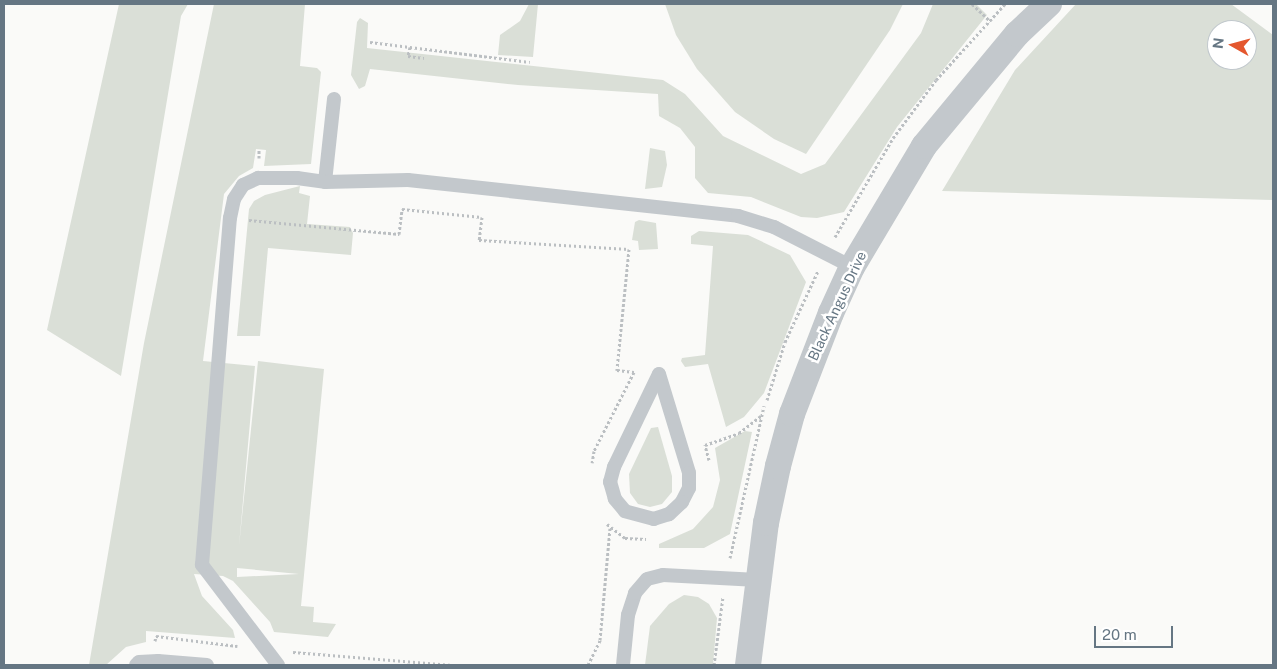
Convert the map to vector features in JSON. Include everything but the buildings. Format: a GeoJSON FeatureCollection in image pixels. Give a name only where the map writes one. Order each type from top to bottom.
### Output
{"type":"FeatureCollection","features":[{"type":"Feature","properties":{"kind":"street","name":"Black Angus Drive"},"geometry":{"type":"LineString","coordinates":[[748,665],[758,580],[772,493],[792,414],[812,359],[852,267],[924,146],[1017,34],[1049,4]]}},
{"type":"Feature","properties":{"kind":"lane"},"geometry":{"type":"LineString","coordinates":[[325,182],[334,99]]}},
{"type":"Feature","properties":{"kind":"lane"},"geometry":{"type":"LineString","coordinates":[[278,665],[202,565],[230,218],[234,199],[243,185],[258,178],[297,178],[325,182],[408,180],[738,216],[774,227],[852,267]]}},
{"type":"Feature","properties":{"kind":"lane"},"geometry":{"type":"LineString","coordinates":[[659,374],[689,473],[689,488],[682,502],[669,514],[654,519],[625,511],[615,499],[610,482],[614,467],[659,374]]}},
{"type":"Feature","properties":{"kind":"lane"},"geometry":{"type":"LineString","coordinates":[[623,665],[628,615],[635,593],[647,579],[663,575],[758,580]]}},
{"type":"Feature","properties":{"kind":"lane"},"geometry":{"type":"LineString","coordinates":[[136,665],[139,662],[158,661],[207,665]]}},
{"type":"Feature","properties":{"kind":"path"},"geometry":{"type":"LineString","coordinates":[[972,4],[990,21]]}},
{"type":"Feature","properties":{"kind":"path"},"geometry":{"type":"LineString","coordinates":[[370,42],[530,62]]}},
{"type":"Feature","properties":{"kind":"path"},"geometry":{"type":"LineString","coordinates":[[410,47],[408,56],[424,58]]}},
{"type":"Feature","properties":{"kind":"path"},"geometry":{"type":"LineString","coordinates":[[230,218],[398,234],[402,209],[482,217],[479,240],[628,249],[617,370],[634,372],[594,451],[590,470]]}},
{"type":"Feature","properties":{"kind":"path"},"geometry":{"type":"LineString","coordinates":[[710,466],[705,444],[739,432],[761,416]]}},
{"type":"Feature","properties":{"kind":"path"},"geometry":{"type":"LineString","coordinates":[[604,520],[610,528],[625,538],[653,540]]}},
{"type":"Feature","properties":{"kind":"path"},"geometry":{"type":"LineString","coordinates":[[588,665],[600,640],[610,528]]}},
{"type":"Feature","properties":{"kind":"shaded area"},"geometry":{"type":"Polygon","coordinates":[[[119,4],[188,4],[181,16],[121,376],[47,330],[119,4]]]}},
{"type":"Feature","properties":{"kind":"shaded area"},"geometry":{"type":"Polygon","coordinates":[[[214,4],[305,4],[300,66],[317,68],[321,72],[311,164],[264,166],[266,150],[256,149],[253,168],[239,176],[224,194],[203,361],[255,366],[239,546],[258,361],[324,369],[301,606],[314,607],[313,622],[336,624],[328,637],[274,632],[270,622],[233,581],[223,576],[194,574],[202,596],[233,630],[235,638],[146,631],[146,642],[126,647],[106,665],[89,665],[144,343],[214,4]],[[237,568],[237,577],[299,574],[237,568]]]}},
{"type":"Feature","properties":{"kind":"shaded area"},"geometry":{"type":"Polygon","coordinates":[[[529,4],[538,4],[533,57],[498,55],[500,35],[520,21],[529,4]]]}},
{"type":"Feature","properties":{"kind":"shaded area"},"geometry":{"type":"Polygon","coordinates":[[[665,4],[903,4],[890,30],[806,154],[774,139],[735,112],[697,69],[676,35],[665,4]]]}},
{"type":"Feature","properties":{"kind":"shaded area"},"geometry":{"type":"Polygon","coordinates":[[[933,4],[976,4],[987,15],[897,127],[844,212],[817,218],[801,217],[751,197],[708,193],[695,178],[695,147],[680,128],[659,116],[658,94],[518,85],[370,69],[365,86],[359,89],[351,75],[357,22],[360,18],[368,23],[367,48],[663,80],[685,94],[723,136],[801,174],[825,164],[921,33],[933,4]]]}},
{"type":"Feature","properties":{"kind":"shaded area"},"geometry":{"type":"Polygon","coordinates":[[[1076,4],[1231,4],[1253,20],[1207,20],[1207,70],[1257,70],[1257,23],[1273,35],[1273,200],[942,191],[1015,70],[1076,4]]]}},
{"type":"Feature","properties":{"kind":"shaded area"},"geometry":{"type":"Polygon","coordinates":[[[650,148],[665,151],[667,165],[662,187],[645,189],[650,148]]]}},
{"type":"Feature","properties":{"kind":"shaded area"},"geometry":{"type":"Polygon","coordinates":[[[300,186],[299,193],[310,196],[307,224],[350,227],[353,233],[351,255],[268,248],[260,336],[237,336],[249,209],[254,201],[265,195],[300,186]]]}},
{"type":"Feature","properties":{"kind":"shaded area"},"geometry":{"type":"Polygon","coordinates":[[[639,220],[656,223],[658,249],[639,250],[638,241],[632,240],[635,222],[639,220]]]}},
{"type":"Feature","properties":{"kind":"shaded area"},"geometry":{"type":"Polygon","coordinates":[[[699,231],[748,235],[790,255],[806,282],[764,393],[744,417],[726,427],[708,364],[685,367],[681,361],[682,358],[705,355],[713,246],[691,244],[691,236],[699,231]]]}},
{"type":"Feature","properties":{"kind":"shaded area"},"geometry":{"type":"Polygon","coordinates":[[[658,427],[672,476],[672,492],[662,504],[650,507],[638,504],[630,493],[629,474],[651,428],[658,427]]]}},
{"type":"Feature","properties":{"kind":"shaded area"},"geometry":{"type":"Polygon","coordinates":[[[745,431],[752,432],[730,534],[704,548],[659,548],[659,544],[693,529],[713,507],[720,480],[715,448],[745,431]]]}},
{"type":"Feature","properties":{"kind":"shaded area"},"geometry":{"type":"Polygon","coordinates":[[[684,595],[698,597],[709,604],[717,618],[713,665],[645,665],[650,626],[669,604],[684,595]]]}}]}
